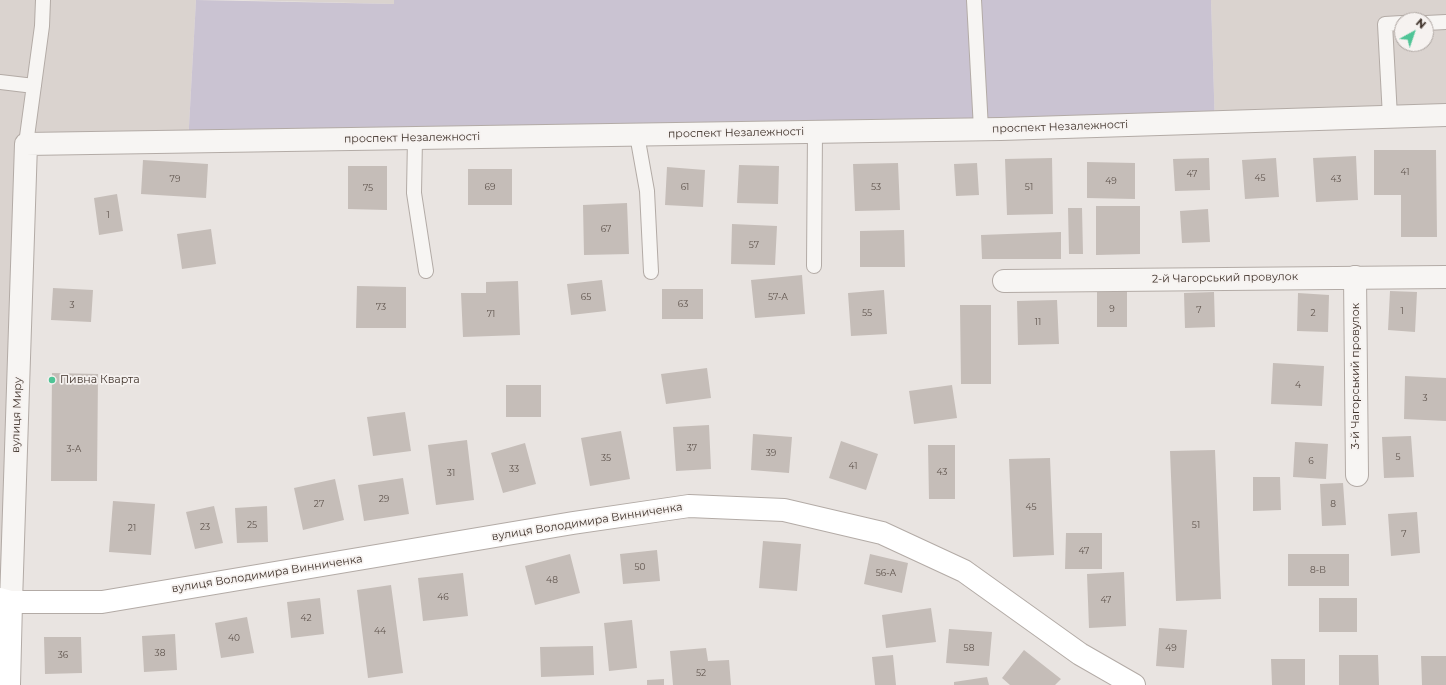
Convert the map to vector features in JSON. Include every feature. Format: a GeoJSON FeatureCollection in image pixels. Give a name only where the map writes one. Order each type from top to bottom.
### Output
{"type":"FeatureCollection","features":[{"type":"Feature","properties":{"kind":"main road","name":"вулиця Володимира Винниченка"},"geometry":{"type":"LineString","coordinates":[[6,600],[102,602],[573,523],[689,506],[784,510],[882,533],[964,571],[1080,654],[1134,685]]}},
{"type":"Feature","properties":{"kind":"main road","name":"вулиця Миру"},"geometry":{"type":"LineString","coordinates":[[6,600],[9,685]]}},
{"type":"Feature","properties":{"kind":"street","name":"проспект Незалежності"},"geometry":{"type":"LineString","coordinates":[[26,144],[981,129],[1446,115]]}},
{"type":"Feature","properties":{"kind":"street","name":"вулиця Миру"},"geometry":{"type":"LineString","coordinates":[[6,600],[26,144]]}},
{"type":"Feature","properties":{"kind":"street","name":"3-й Чагорський провулок"},"geometry":{"type":"LineString","coordinates":[[1356,277],[1357,475]]}},
{"type":"Feature","properties":{"kind":"street","name":"2-й Чагорський провулок"},"geometry":{"type":"LineString","coordinates":[[1004,281],[1446,277]]}},
{"type":"Feature","properties":{"kind":"lane"},"geometry":{"type":"LineString","coordinates":[[26,144],[42,26],[43,0]]}},
{"type":"Feature","properties":{"kind":"lane"},"geometry":{"type":"LineString","coordinates":[[974,0],[981,129]]}},
{"type":"Feature","properties":{"kind":"lane"},"geometry":{"type":"LineString","coordinates":[[1434,23],[1446,22]]}},
{"type":"Feature","properties":{"kind":"lane"},"geometry":{"type":"LineString","coordinates":[[1390,117],[1386,24],[1394,24]]}},
{"type":"Feature","properties":{"kind":"lane"},"geometry":{"type":"LineString","coordinates":[[0,82],[34,86]]}},
{"type":"Feature","properties":{"kind":"lane"},"geometry":{"type":"LineString","coordinates":[[814,266],[815,132]]}},
{"type":"Feature","properties":{"kind":"lane"},"geometry":{"type":"LineString","coordinates":[[637,134],[647,191],[651,272]]}},
{"type":"Feature","properties":{"kind":"lane"},"geometry":{"type":"LineString","coordinates":[[415,138],[414,193],[426,271]]}},
{"type":"Feature","properties":{"kind":"shaded area"},"geometry":{"type":"Polygon","coordinates":[[[0,0],[196,0],[188,144],[29,147],[0,596],[0,0]]]}},
{"type":"Feature","properties":{"kind":"shaded area"},"geometry":{"type":"Polygon","coordinates":[[[196,0],[394,4],[394,0],[1211,0],[1215,127],[188,144],[196,0]]]}},
{"type":"Feature","properties":{"kind":"shaded area"},"geometry":{"type":"Polygon","coordinates":[[[241,0],[394,0],[394,4],[241,0]]]}},
{"type":"Feature","properties":{"kind":"shaded area"},"geometry":{"type":"Polygon","coordinates":[[[1211,0],[1446,0],[1446,120],[1215,127],[1211,0]]]}},
{"type":"Feature","properties":{"kind":"building"},"geometry":{"type":"Polygon","coordinates":[[[1374,150],[1436,150],[1437,237],[1401,237],[1401,195],[1374,195],[1374,150]]]}},
{"type":"Feature","properties":{"kind":"building"},"geometry":{"type":"Polygon","coordinates":[[[1356,156],[1358,200],[1316,202],[1313,158],[1356,156]]]}},
{"type":"Feature","properties":{"kind":"building"},"geometry":{"type":"Polygon","coordinates":[[[1052,158],[1053,214],[1007,215],[1005,159],[1052,158]]]}},
{"type":"Feature","properties":{"kind":"building"},"geometry":{"type":"Polygon","coordinates":[[[1209,158],[1210,190],[1175,191],[1173,159],[1209,158]]]}},
{"type":"Feature","properties":{"kind":"building"},"geometry":{"type":"Polygon","coordinates":[[[1276,158],[1279,197],[1245,199],[1242,160],[1276,158]]]}},
{"type":"Feature","properties":{"kind":"building"},"geometry":{"type":"Polygon","coordinates":[[[143,160],[208,164],[206,198],[141,194],[143,160]]]}},
{"type":"Feature","properties":{"kind":"building"},"geometry":{"type":"Polygon","coordinates":[[[1087,162],[1135,163],[1135,199],[1087,198],[1087,162]]]}},
{"type":"Feature","properties":{"kind":"building"},"geometry":{"type":"Polygon","coordinates":[[[898,163],[900,210],[855,211],[853,164],[898,163]]]}},
{"type":"Feature","properties":{"kind":"building"},"geometry":{"type":"Polygon","coordinates":[[[977,163],[979,195],[956,196],[954,164],[977,163]]]}},
{"type":"Feature","properties":{"kind":"building"},"geometry":{"type":"Polygon","coordinates":[[[739,165],[779,166],[778,204],[737,203],[739,165]]]}},
{"type":"Feature","properties":{"kind":"building"},"geometry":{"type":"Polygon","coordinates":[[[348,166],[387,166],[387,210],[348,209],[348,166]]]}},
{"type":"Feature","properties":{"kind":"building"},"geometry":{"type":"Polygon","coordinates":[[[667,167],[705,170],[703,207],[665,205],[667,167]]]}},
{"type":"Feature","properties":{"kind":"building"},"geometry":{"type":"Polygon","coordinates":[[[468,169],[512,169],[512,205],[468,205],[468,169]]]}},
{"type":"Feature","properties":{"kind":"building"},"geometry":{"type":"Polygon","coordinates":[[[117,194],[123,231],[99,235],[94,198],[117,194]]]}},
{"type":"Feature","properties":{"kind":"building"},"geometry":{"type":"Polygon","coordinates":[[[627,203],[629,254],[584,255],[583,205],[627,203]]]}},
{"type":"Feature","properties":{"kind":"building"},"geometry":{"type":"Polygon","coordinates":[[[1096,206],[1140,206],[1140,254],[1096,255],[1096,206]]]}},
{"type":"Feature","properties":{"kind":"building"},"geometry":{"type":"Polygon","coordinates":[[[1068,208],[1082,208],[1083,254],[1069,254],[1068,208]]]}},
{"type":"Feature","properties":{"kind":"building"},"geometry":{"type":"Polygon","coordinates":[[[1208,209],[1210,242],[1182,243],[1180,211],[1208,209]]]}},
{"type":"Feature","properties":{"kind":"building"},"geometry":{"type":"Polygon","coordinates":[[[732,224],[777,226],[775,265],[731,264],[732,224]]]}},
{"type":"Feature","properties":{"kind":"building"},"geometry":{"type":"Polygon","coordinates":[[[211,229],[216,264],[182,269],[177,234],[211,229]]]}},
{"type":"Feature","properties":{"kind":"building"},"geometry":{"type":"Polygon","coordinates":[[[904,230],[905,267],[860,267],[860,231],[904,230]]]}},
{"type":"Feature","properties":{"kind":"building"},"geometry":{"type":"Polygon","coordinates":[[[1061,232],[1061,259],[982,259],[981,235],[1061,232]]]}},
{"type":"Feature","properties":{"kind":"building"},"geometry":{"type":"Polygon","coordinates":[[[802,275],[805,314],[755,318],[751,280],[802,275]]]}},
{"type":"Feature","properties":{"kind":"building"},"geometry":{"type":"Polygon","coordinates":[[[602,280],[606,311],[571,315],[567,284],[602,280]]]}},
{"type":"Feature","properties":{"kind":"building"},"geometry":{"type":"Polygon","coordinates":[[[518,281],[520,335],[463,337],[461,293],[486,293],[486,282],[518,281]]]}},
{"type":"Feature","properties":{"kind":"building"},"geometry":{"type":"Polygon","coordinates":[[[357,286],[406,287],[406,328],[356,328],[357,286]]]}},
{"type":"Feature","properties":{"kind":"building"},"geometry":{"type":"Polygon","coordinates":[[[53,288],[93,290],[91,322],[51,320],[53,288]]]}},
{"type":"Feature","properties":{"kind":"building"},"geometry":{"type":"Polygon","coordinates":[[[662,289],[703,289],[703,319],[662,319],[662,289]]]}},
{"type":"Feature","properties":{"kind":"building"},"geometry":{"type":"Polygon","coordinates":[[[884,290],[887,334],[851,336],[848,293],[884,290]]]}},
{"type":"Feature","properties":{"kind":"building"},"geometry":{"type":"Polygon","coordinates":[[[1127,290],[1127,327],[1097,327],[1097,291],[1127,290]]]}},
{"type":"Feature","properties":{"kind":"building"},"geometry":{"type":"Polygon","coordinates":[[[1390,291],[1417,292],[1415,332],[1388,330],[1390,291]]]}},
{"type":"Feature","properties":{"kind":"building"},"geometry":{"type":"Polygon","coordinates":[[[1214,292],[1215,327],[1185,328],[1184,293],[1214,292]]]}},
{"type":"Feature","properties":{"kind":"building"},"geometry":{"type":"Polygon","coordinates":[[[1298,293],[1329,295],[1328,332],[1297,331],[1298,293]]]}},
{"type":"Feature","properties":{"kind":"building"},"geometry":{"type":"Polygon","coordinates":[[[1057,300],[1059,344],[1018,345],[1017,301],[1057,300]]]}},
{"type":"Feature","properties":{"kind":"building"},"geometry":{"type":"Polygon","coordinates":[[[960,305],[991,305],[991,384],[961,384],[960,305]]]}},
{"type":"Feature","properties":{"kind":"building"},"geometry":{"type":"Polygon","coordinates":[[[1273,363],[1324,366],[1322,406],[1271,404],[1273,363]]]}},
{"type":"Feature","properties":{"kind":"building"},"geometry":{"type":"Polygon","coordinates":[[[707,368],[711,398],[666,404],[661,374],[707,368]]]}},
{"type":"Feature","properties":{"kind":"building"},"geometry":{"type":"Polygon","coordinates":[[[52,373],[98,374],[97,481],[51,481],[52,373]]]}},
{"type":"Feature","properties":{"kind":"building"},"geometry":{"type":"Polygon","coordinates":[[[1405,376],[1446,378],[1446,421],[1404,419],[1405,376]]]}},
{"type":"Feature","properties":{"kind":"building"},"geometry":{"type":"Polygon","coordinates":[[[506,385],[541,385],[541,417],[506,417],[506,385]]]}},
{"type":"Feature","properties":{"kind":"building"},"geometry":{"type":"Polygon","coordinates":[[[952,385],[957,418],[914,424],[909,391],[952,385]]]}},
{"type":"Feature","properties":{"kind":"building"},"geometry":{"type":"Polygon","coordinates":[[[405,412],[411,451],[373,456],[367,417],[405,412]]]}},
{"type":"Feature","properties":{"kind":"building"},"geometry":{"type":"Polygon","coordinates":[[[709,425],[711,469],[676,471],[673,427],[709,425]]]}},
{"type":"Feature","properties":{"kind":"building"},"geometry":{"type":"Polygon","coordinates":[[[621,431],[630,479],[590,486],[581,438],[621,431]]]}},
{"type":"Feature","properties":{"kind":"building"},"geometry":{"type":"Polygon","coordinates":[[[753,434],[792,437],[789,473],[751,470],[753,434]]]}},
{"type":"Feature","properties":{"kind":"building"},"geometry":{"type":"Polygon","coordinates":[[[1411,436],[1414,477],[1384,478],[1382,437],[1411,436]]]}},
{"type":"Feature","properties":{"kind":"building"},"geometry":{"type":"Polygon","coordinates":[[[467,440],[474,500],[436,505],[428,445],[467,440]]]}},
{"type":"Feature","properties":{"kind":"building"},"geometry":{"type":"Polygon","coordinates":[[[841,441],[878,454],[866,490],[829,478],[841,441]]]}},
{"type":"Feature","properties":{"kind":"building"},"geometry":{"type":"Polygon","coordinates":[[[1295,442],[1328,444],[1326,479],[1293,477],[1295,442]]]}},
{"type":"Feature","properties":{"kind":"building"},"geometry":{"type":"Polygon","coordinates":[[[525,443],[536,484],[503,493],[491,453],[525,443]]]}},
{"type":"Feature","properties":{"kind":"building"},"geometry":{"type":"Polygon","coordinates":[[[928,445],[955,445],[955,499],[929,499],[928,445]]]}},
{"type":"Feature","properties":{"kind":"building"},"geometry":{"type":"Polygon","coordinates":[[[1215,450],[1221,599],[1176,601],[1170,451],[1215,450]]]}},
{"type":"Feature","properties":{"kind":"building"},"geometry":{"type":"Polygon","coordinates":[[[1050,458],[1054,555],[1013,557],[1009,459],[1050,458]]]}},
{"type":"Feature","properties":{"kind":"building"},"geometry":{"type":"Polygon","coordinates":[[[1253,477],[1280,477],[1281,510],[1253,511],[1253,477]]]}},
{"type":"Feature","properties":{"kind":"building"},"geometry":{"type":"Polygon","coordinates":[[[403,478],[409,514],[364,521],[358,485],[403,478]]]}},
{"type":"Feature","properties":{"kind":"building"},"geometry":{"type":"Polygon","coordinates":[[[335,479],[344,520],[303,530],[294,488],[335,479]]]}},
{"type":"Feature","properties":{"kind":"building"},"geometry":{"type":"Polygon","coordinates":[[[1343,483],[1346,525],[1322,526],[1320,484],[1343,483]]]}},
{"type":"Feature","properties":{"kind":"building"},"geometry":{"type":"Polygon","coordinates":[[[113,501],[155,504],[151,555],[109,552],[113,501]]]}},
{"type":"Feature","properties":{"kind":"building"},"geometry":{"type":"Polygon","coordinates":[[[214,506],[223,543],[195,549],[186,512],[214,506]]]}},
{"type":"Feature","properties":{"kind":"building"},"geometry":{"type":"Polygon","coordinates":[[[267,506],[268,542],[237,543],[235,508],[267,506]]]}},
{"type":"Feature","properties":{"kind":"building"},"geometry":{"type":"Polygon","coordinates":[[[1417,512],[1420,553],[1391,556],[1388,514],[1417,512]]]}},
{"type":"Feature","properties":{"kind":"building"},"geometry":{"type":"Polygon","coordinates":[[[1066,533],[1102,533],[1102,569],[1065,569],[1066,533]]]}},
{"type":"Feature","properties":{"kind":"building"},"geometry":{"type":"Polygon","coordinates":[[[763,541],[801,544],[797,591],[759,588],[763,541]]]}},
{"type":"Feature","properties":{"kind":"building"},"geometry":{"type":"Polygon","coordinates":[[[657,550],[660,581],[623,584],[620,554],[657,550]]]}},
{"type":"Feature","properties":{"kind":"building"},"geometry":{"type":"Polygon","coordinates":[[[570,554],[580,593],[535,605],[525,566],[570,554]]]}},
{"type":"Feature","properties":{"kind":"building"},"geometry":{"type":"Polygon","coordinates":[[[870,554],[908,563],[902,593],[864,584],[870,554]]]}},
{"type":"Feature","properties":{"kind":"building"},"geometry":{"type":"Polygon","coordinates":[[[1288,554],[1349,554],[1349,586],[1288,586],[1288,554]]]}},
{"type":"Feature","properties":{"kind":"building"},"geometry":{"type":"Polygon","coordinates":[[[1124,572],[1126,626],[1089,628],[1087,574],[1124,572]]]}},
{"type":"Feature","properties":{"kind":"building"},"geometry":{"type":"Polygon","coordinates":[[[463,573],[468,616],[423,621],[418,578],[463,573]]]}},
{"type":"Feature","properties":{"kind":"building"},"geometry":{"type":"Polygon","coordinates":[[[391,585],[403,673],[368,678],[357,590],[391,585]]]}},
{"type":"Feature","properties":{"kind":"building"},"geometry":{"type":"Polygon","coordinates":[[[320,598],[324,634],[291,638],[287,602],[320,598]]]}},
{"type":"Feature","properties":{"kind":"building"},"geometry":{"type":"Polygon","coordinates":[[[1319,598],[1357,598],[1357,632],[1319,632],[1319,598]]]}},
{"type":"Feature","properties":{"kind":"building"},"geometry":{"type":"Polygon","coordinates":[[[931,608],[936,642],[886,648],[882,615],[931,608]]]}},
{"type":"Feature","properties":{"kind":"building"},"geometry":{"type":"Polygon","coordinates":[[[247,617],[254,653],[221,658],[215,623],[247,617]]]}},
{"type":"Feature","properties":{"kind":"building"},"geometry":{"type":"Polygon","coordinates":[[[632,620],[637,668],[609,671],[604,623],[632,620]]]}},
{"type":"Feature","properties":{"kind":"building"},"geometry":{"type":"Polygon","coordinates":[[[1159,628],[1187,630],[1184,668],[1156,666],[1159,628]]]}},
{"type":"Feature","properties":{"kind":"building"},"geometry":{"type":"Polygon","coordinates":[[[949,629],[992,632],[989,666],[946,663],[949,629]]]}},
{"type":"Feature","properties":{"kind":"building"},"geometry":{"type":"Polygon","coordinates":[[[175,634],[177,670],[144,672],[142,636],[175,634]]]}},
{"type":"Feature","properties":{"kind":"building"},"geometry":{"type":"Polygon","coordinates":[[[44,637],[81,637],[82,673],[45,674],[44,637]]]}},
{"type":"Feature","properties":{"kind":"building"},"geometry":{"type":"Polygon","coordinates":[[[593,646],[594,675],[541,677],[540,647],[593,646]]]}},
{"type":"Feature","properties":{"kind":"building"},"geometry":{"type":"Polygon","coordinates":[[[706,648],[708,661],[729,660],[731,685],[673,685],[670,651],[706,648]]]}},
{"type":"Feature","properties":{"kind":"building"},"geometry":{"type":"Polygon","coordinates":[[[1024,650],[1061,679],[1055,685],[1010,685],[1002,678],[1024,650]]]}},
{"type":"Feature","properties":{"kind":"building"},"geometry":{"type":"Polygon","coordinates":[[[893,655],[896,685],[875,685],[872,657],[893,655]]]}},
{"type":"Feature","properties":{"kind":"building"},"geometry":{"type":"Polygon","coordinates":[[[1339,655],[1378,655],[1379,685],[1339,685],[1339,655]]]}},
{"type":"Feature","properties":{"kind":"building"},"geometry":{"type":"Polygon","coordinates":[[[1421,656],[1446,656],[1446,685],[1422,685],[1421,656]]]}},
{"type":"Feature","properties":{"kind":"building"},"geometry":{"type":"Polygon","coordinates":[[[1271,659],[1305,659],[1305,685],[1272,685],[1271,659]]]}},
{"type":"Feature","properties":{"kind":"building"},"geometry":{"type":"Polygon","coordinates":[[[987,677],[989,685],[954,685],[954,682],[987,677]]]}},
{"type":"Feature","properties":{"kind":"building"},"geometry":{"type":"Polygon","coordinates":[[[664,679],[664,685],[647,685],[647,680],[664,679]]]}},
{"type":"Feature","properties":{"kind":"place","name":"Пивна Кварта"},"geometry":{"type":"Point","coordinates":[52,380]}}]}
